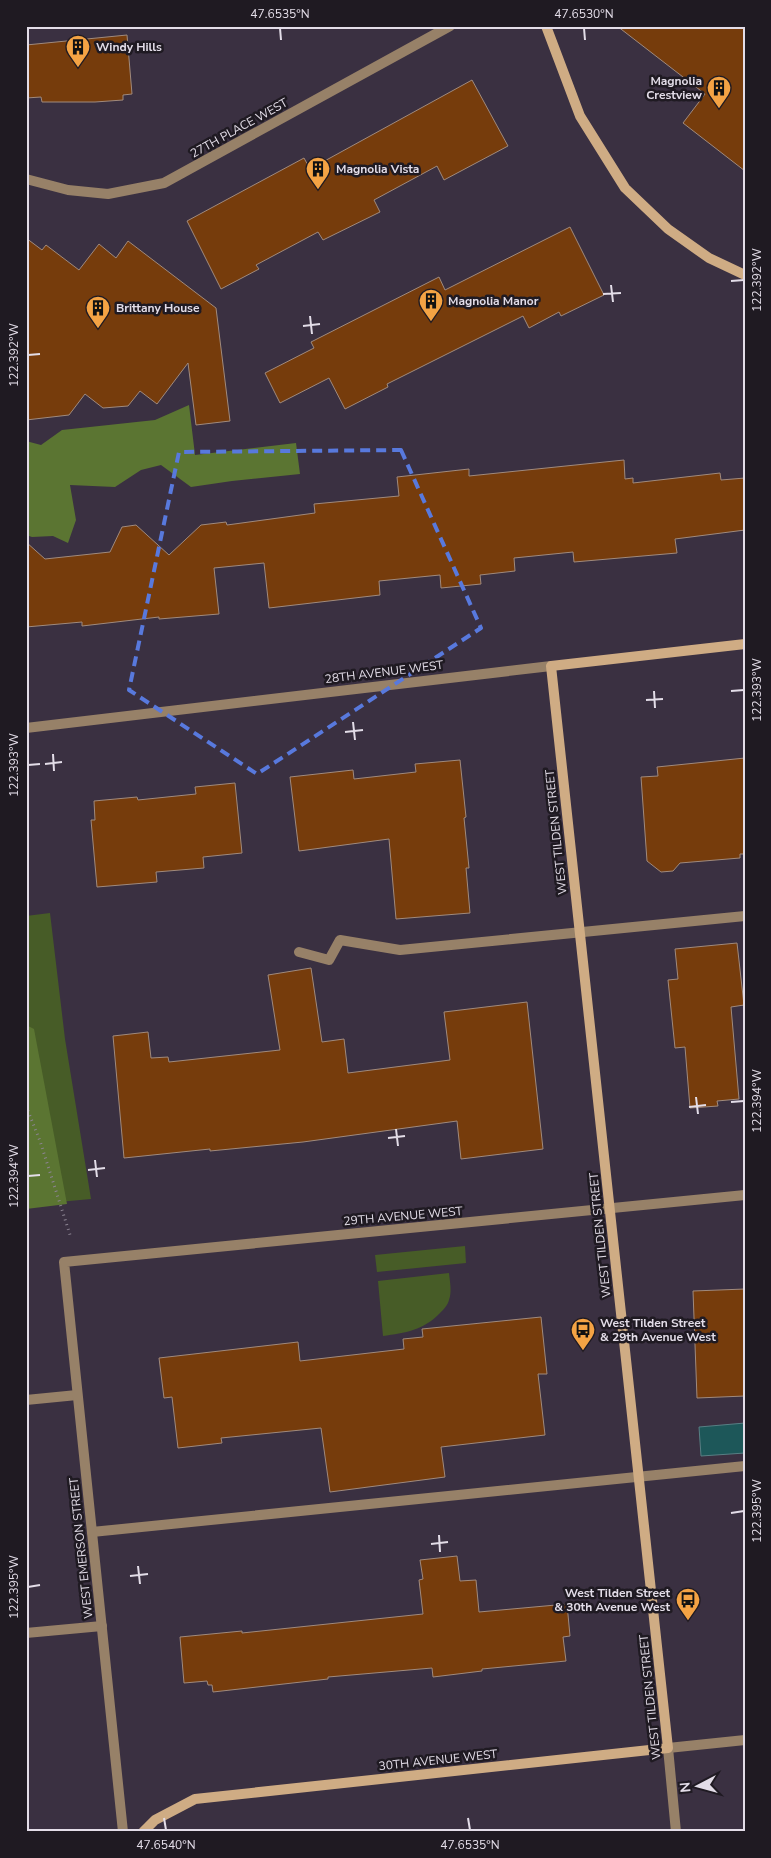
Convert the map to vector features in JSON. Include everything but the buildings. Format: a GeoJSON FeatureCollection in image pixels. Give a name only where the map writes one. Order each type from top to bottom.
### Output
{"type":"FeatureCollection","features":[{"type":"Feature","properties":{"kind":"street","name":"27TH PLACE WEST"},"geometry":{"type":"LineString","coordinates":[[26,179],[68,190],[108,194],[164,183],[450,26]]}},
{"type":"Feature","properties":{"kind":"street"},"geometry":{"type":"LineString","coordinates":[[546,26],[580,116],[624,188],[668,229],[709,258],[745,274]]}},
{"type":"Feature","properties":{"kind":"street","name":"28TH AVENUE WEST"},"geometry":{"type":"LineString","coordinates":[[26,728],[745,644]]}},
{"type":"Feature","properties":{"kind":"street","name":"WEST TILDEN STREET"},"geometry":{"type":"LineString","coordinates":[[551,666],[676,1832]]}},
{"type":"Feature","properties":{"kind":"street"},"geometry":{"type":"LineString","coordinates":[[299,952],[330,960],[340,940],[400,950],[745,916]]}},
{"type":"Feature","properties":{"kind":"street","name":"29TH AVENUE WEST"},"geometry":{"type":"LineString","coordinates":[[64,1262],[745,1195]]}},
{"type":"Feature","properties":{"kind":"street","name":"WEST EMERSON STREET"},"geometry":{"type":"LineString","coordinates":[[64,1262],[123,1832]]}},
{"type":"Feature","properties":{"kind":"street"},"geometry":{"type":"LineString","coordinates":[[26,1400],[78,1395]]}},
{"type":"Feature","properties":{"kind":"street"},"geometry":{"type":"LineString","coordinates":[[92,1532],[745,1466]]}},
{"type":"Feature","properties":{"kind":"street"},"geometry":{"type":"LineString","coordinates":[[26,1633],[102,1626]]}},
{"type":"Feature","properties":{"kind":"street","name":"30TH AVENUE WEST"},"geometry":{"type":"LineString","coordinates":[[143,1832],[155,1820],[195,1799],[745,1740]]}},
{"type":"Feature","properties":{"kind":"path"},"geometry":{"type":"LineString","coordinates":[[26,1106],[40,1141],[77,1260]]}},
{"type":"Feature","properties":{"kind":"highlighted area"},"geometry":{"type":"Polygon","coordinates":[[[401,450],[481,628],[257,774],[129,690],[179,452],[401,450]]]}},
{"type":"Feature","properties":{"kind":"green space"},"geometry":{"type":"Polygon","coordinates":[[[189,405],[195,455],[296,443],[300,474],[191,487],[161,465],[141,470],[115,487],[70,485],[76,520],[68,543],[53,536],[32,537],[26,535],[26,441],[41,445],[62,430],[155,420],[189,405]]]}},
{"type":"Feature","properties":{"kind":"green space"},"geometry":{"type":"Polygon","coordinates":[[[50,913],[65,1039],[91,1199],[26,1205],[26,916],[50,913]]]}},
{"type":"Feature","properties":{"kind":"green space"},"geometry":{"type":"Polygon","coordinates":[[[26,1025],[34,1029],[67,1204],[26,1209],[26,1025]]]}},
{"type":"Feature","properties":{"kind":"green space"},"geometry":{"type":"Polygon","coordinates":[[[465,1246],[466,1263],[377,1272],[375,1255],[465,1246]]]}},
{"type":"Feature","properties":{"kind":"green space"},"geometry":{"type":"Polygon","coordinates":[[[449,1273],[450,1297],[447,1306],[434,1319],[421,1327],[406,1332],[383,1336],[378,1281],[449,1273]]]}},
{"type":"Feature","properties":{"kind":"shaded area"},"geometry":{"type":"Polygon","coordinates":[[[745,1423],[745,1453],[701,1456],[699,1427],[745,1423]]]}},
{"type":"Feature","properties":{"kind":"place","name":"Windy Hills"},"geometry":{"type":"Point","coordinates":[78,68]}},
{"type":"Feature","properties":{"kind":"place","name":"Magnolia Crestview"},"geometry":{"type":"Point","coordinates":[719,109]}},
{"type":"Feature","properties":{"kind":"place","name":"Magnolia Vista"},"geometry":{"type":"Point","coordinates":[318,190]}},
{"type":"Feature","properties":{"kind":"place","name":"Magnolia Manor"},"geometry":{"type":"Point","coordinates":[431,322]}},
{"type":"Feature","properties":{"kind":"place","name":"Brittany House"},"geometry":{"type":"Point","coordinates":[98,329]}},
{"type":"Feature","properties":{"kind":"place","name":"West Tilden Street & 29th Avenue West"},"geometry":{"type":"Point","coordinates":[583,1351]}},
{"type":"Feature","properties":{"kind":"place","name":"West Tilden Street & 30th Avenue West"},"geometry":{"type":"Point","coordinates":[688,1621]}}]}
